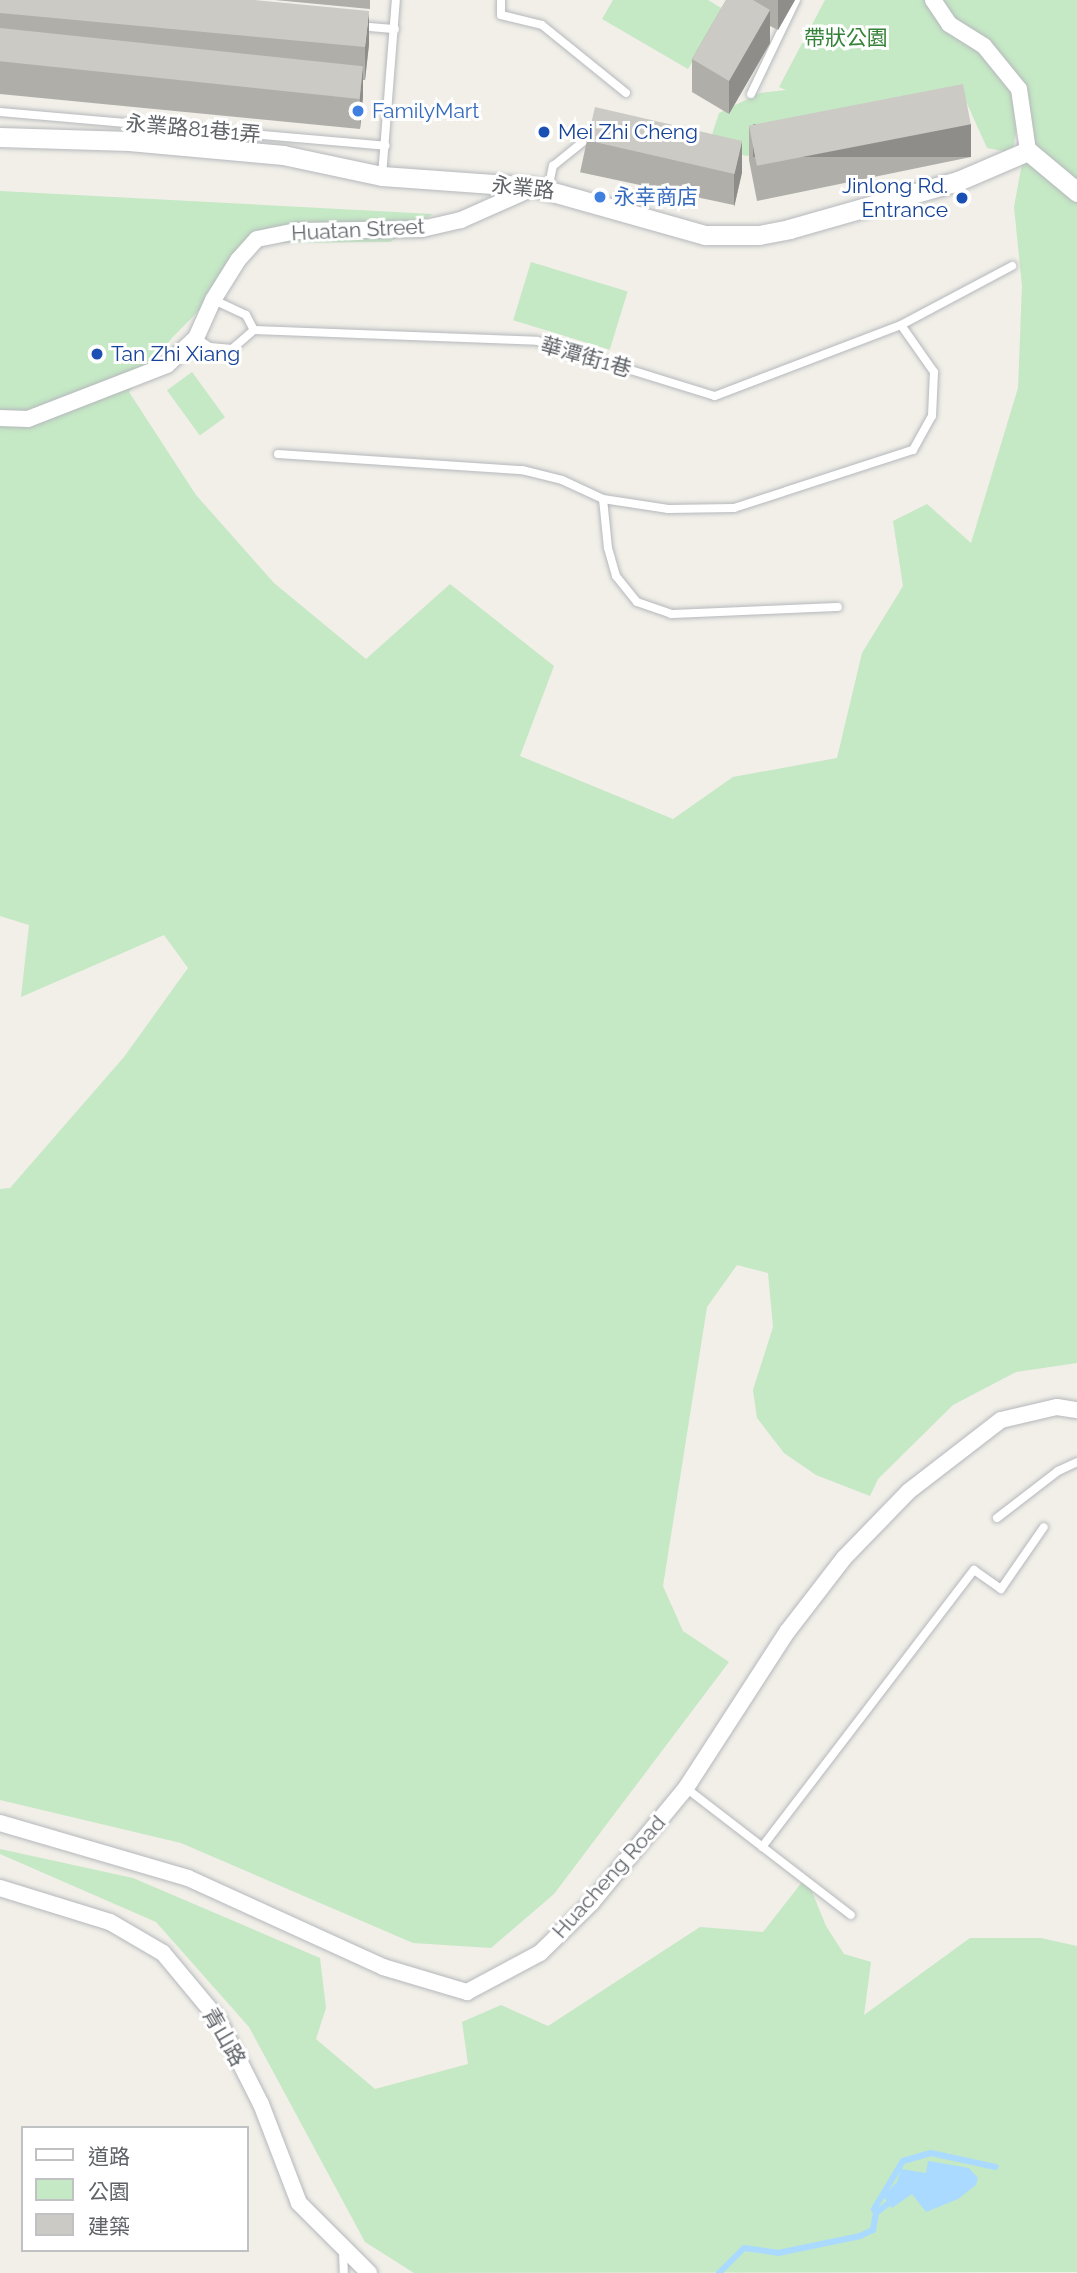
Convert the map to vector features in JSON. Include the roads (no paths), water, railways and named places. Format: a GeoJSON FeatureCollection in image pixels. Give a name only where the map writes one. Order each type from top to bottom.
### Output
{"type":"FeatureCollection","features":[{"type":"Feature","properties":{"kind":"street"},"geometry":{"type":"LineString","coordinates":[[933,0],[949,24],[984,46],[1019,89],[1028,151],[1077,191]]}},
{"type":"Feature","properties":{"kind":"street","name":"永業路"},"geometry":{"type":"LineString","coordinates":[[0,137],[129,141],[283,155],[382,176],[542,188],[673,229],[705,235],[760,235],[958,181],[1028,151]]}},
{"type":"Feature","properties":{"kind":"street","name":"Huatan Street"},"geometry":{"type":"LineString","coordinates":[[0,418],[29,419],[167,365],[196,338],[213,300],[238,260],[257,239],[297,231],[422,229],[461,220],[542,188]]}},
{"type":"Feature","properties":{"kind":"street","name":"Huacheng Road"},"geometry":{"type":"LineString","coordinates":[[0,1823],[188,1878],[383,1967],[467,1992],[540,1953],[592,1902],[686,1788],[787,1632],[844,1558],[909,1492],[1002,1420],[1057,1407],[1077,1410]]}},
{"type":"Feature","properties":{"kind":"street","name":"青山路"},"geometry":{"type":"LineString","coordinates":[[0,1888],[110,1922],[163,1953],[218,2019],[261,2104],[299,2203],[343,2250],[369,2273]]}},
{"type":"Feature","properties":{"kind":"lane"},"geometry":{"type":"LineString","coordinates":[[382,176],[387,146],[396,0]]}},
{"type":"Feature","properties":{"kind":"lane"},"geometry":{"type":"LineString","coordinates":[[501,0],[502,15],[542,25],[626,93]]}},
{"type":"Feature","properties":{"kind":"lane"},"geometry":{"type":"LineString","coordinates":[[751,94],[796,0]]}},
{"type":"Feature","properties":{"kind":"lane"},"geometry":{"type":"LineString","coordinates":[[354,26],[395,29]]}},
{"type":"Feature","properties":{"kind":"lane","name":"永業路81巷1弄"},"geometry":{"type":"LineString","coordinates":[[0,112],[387,146]]}},
{"type":"Feature","properties":{"kind":"lane"},"geometry":{"type":"LineString","coordinates":[[542,188],[553,166],[602,127]]}},
{"type":"Feature","properties":{"kind":"lane","name":"華潭街1巷"},"geometry":{"type":"LineString","coordinates":[[254,330],[537,341],[715,396],[901,325],[1012,265]]}},
{"type":"Feature","properties":{"kind":"lane"},"geometry":{"type":"LineString","coordinates":[[196,338],[210,347],[232,349],[254,330],[239,310],[213,300]]}},
{"type":"Feature","properties":{"kind":"lane"},"geometry":{"type":"LineString","coordinates":[[278,454],[522,470],[562,480],[603,499],[668,509],[734,508],[913,450],[932,416],[934,372],[901,325]]}},
{"type":"Feature","properties":{"kind":"lane"},"geometry":{"type":"LineString","coordinates":[[603,499],[608,548],[616,576],[638,601],[671,614],[838,607]]}},
{"type":"Feature","properties":{"kind":"lane"},"geometry":{"type":"LineString","coordinates":[[997,1518],[1058,1471],[1077,1462]]}},
{"type":"Feature","properties":{"kind":"lane"},"geometry":{"type":"LineString","coordinates":[[762,1847],[974,1570],[1001,1589],[1044,1527]]}},
{"type":"Feature","properties":{"kind":"lane"},"geometry":{"type":"LineString","coordinates":[[686,1788],[851,1915]]}},
{"type":"Feature","properties":{"kind":"lane"},"geometry":{"type":"LineString","coordinates":[[343,2250],[344,2273]]}},
{"type":"Feature","properties":{"kind":"water"},"geometry":{"type":"Polygon","coordinates":[[[928,2161],[969,2168],[978,2178],[976,2185],[958,2199],[926,2212],[912,2194],[892,2208],[883,2196],[897,2182],[901,2169],[926,2173],[928,2161]]]}},
{"type":"Feature","properties":{"kind":"waterway"},"geometry":{"type":"LineString","coordinates":[[876,2213],[874,2209],[903,2161],[931,2153],[996,2167]]}},
{"type":"Feature","properties":{"kind":"waterway"},"geometry":{"type":"LineString","coordinates":[[719,2273],[744,2248],[778,2253],[860,2236],[873,2230],[876,2213],[889,2203]]}},
{"type":"Feature","properties":{"kind":"place","name":"FamilyMart"},"geometry":{"type":"Point","coordinates":[358,111]}},
{"type":"Feature","properties":{"kind":"place","name":"Mei Zhi Cheng"},"geometry":{"type":"Point","coordinates":[544,132]}},
{"type":"Feature","properties":{"kind":"place","name":"永幸商店"},"geometry":{"type":"Point","coordinates":[600,197]}},
{"type":"Feature","properties":{"kind":"place","name":"Jinlong Rd. Entrance"},"geometry":{"type":"Point","coordinates":[962,198]}},
{"type":"Feature","properties":{"kind":"place","name":"Tan Zhi Xiang"},"geometry":{"type":"Point","coordinates":[97,354]}},
{"type":"Feature","properties":{"kind":"park label","name":"帶狀公園"},"geometry":{"type":"Point","coordinates":[846,38]}}]}
